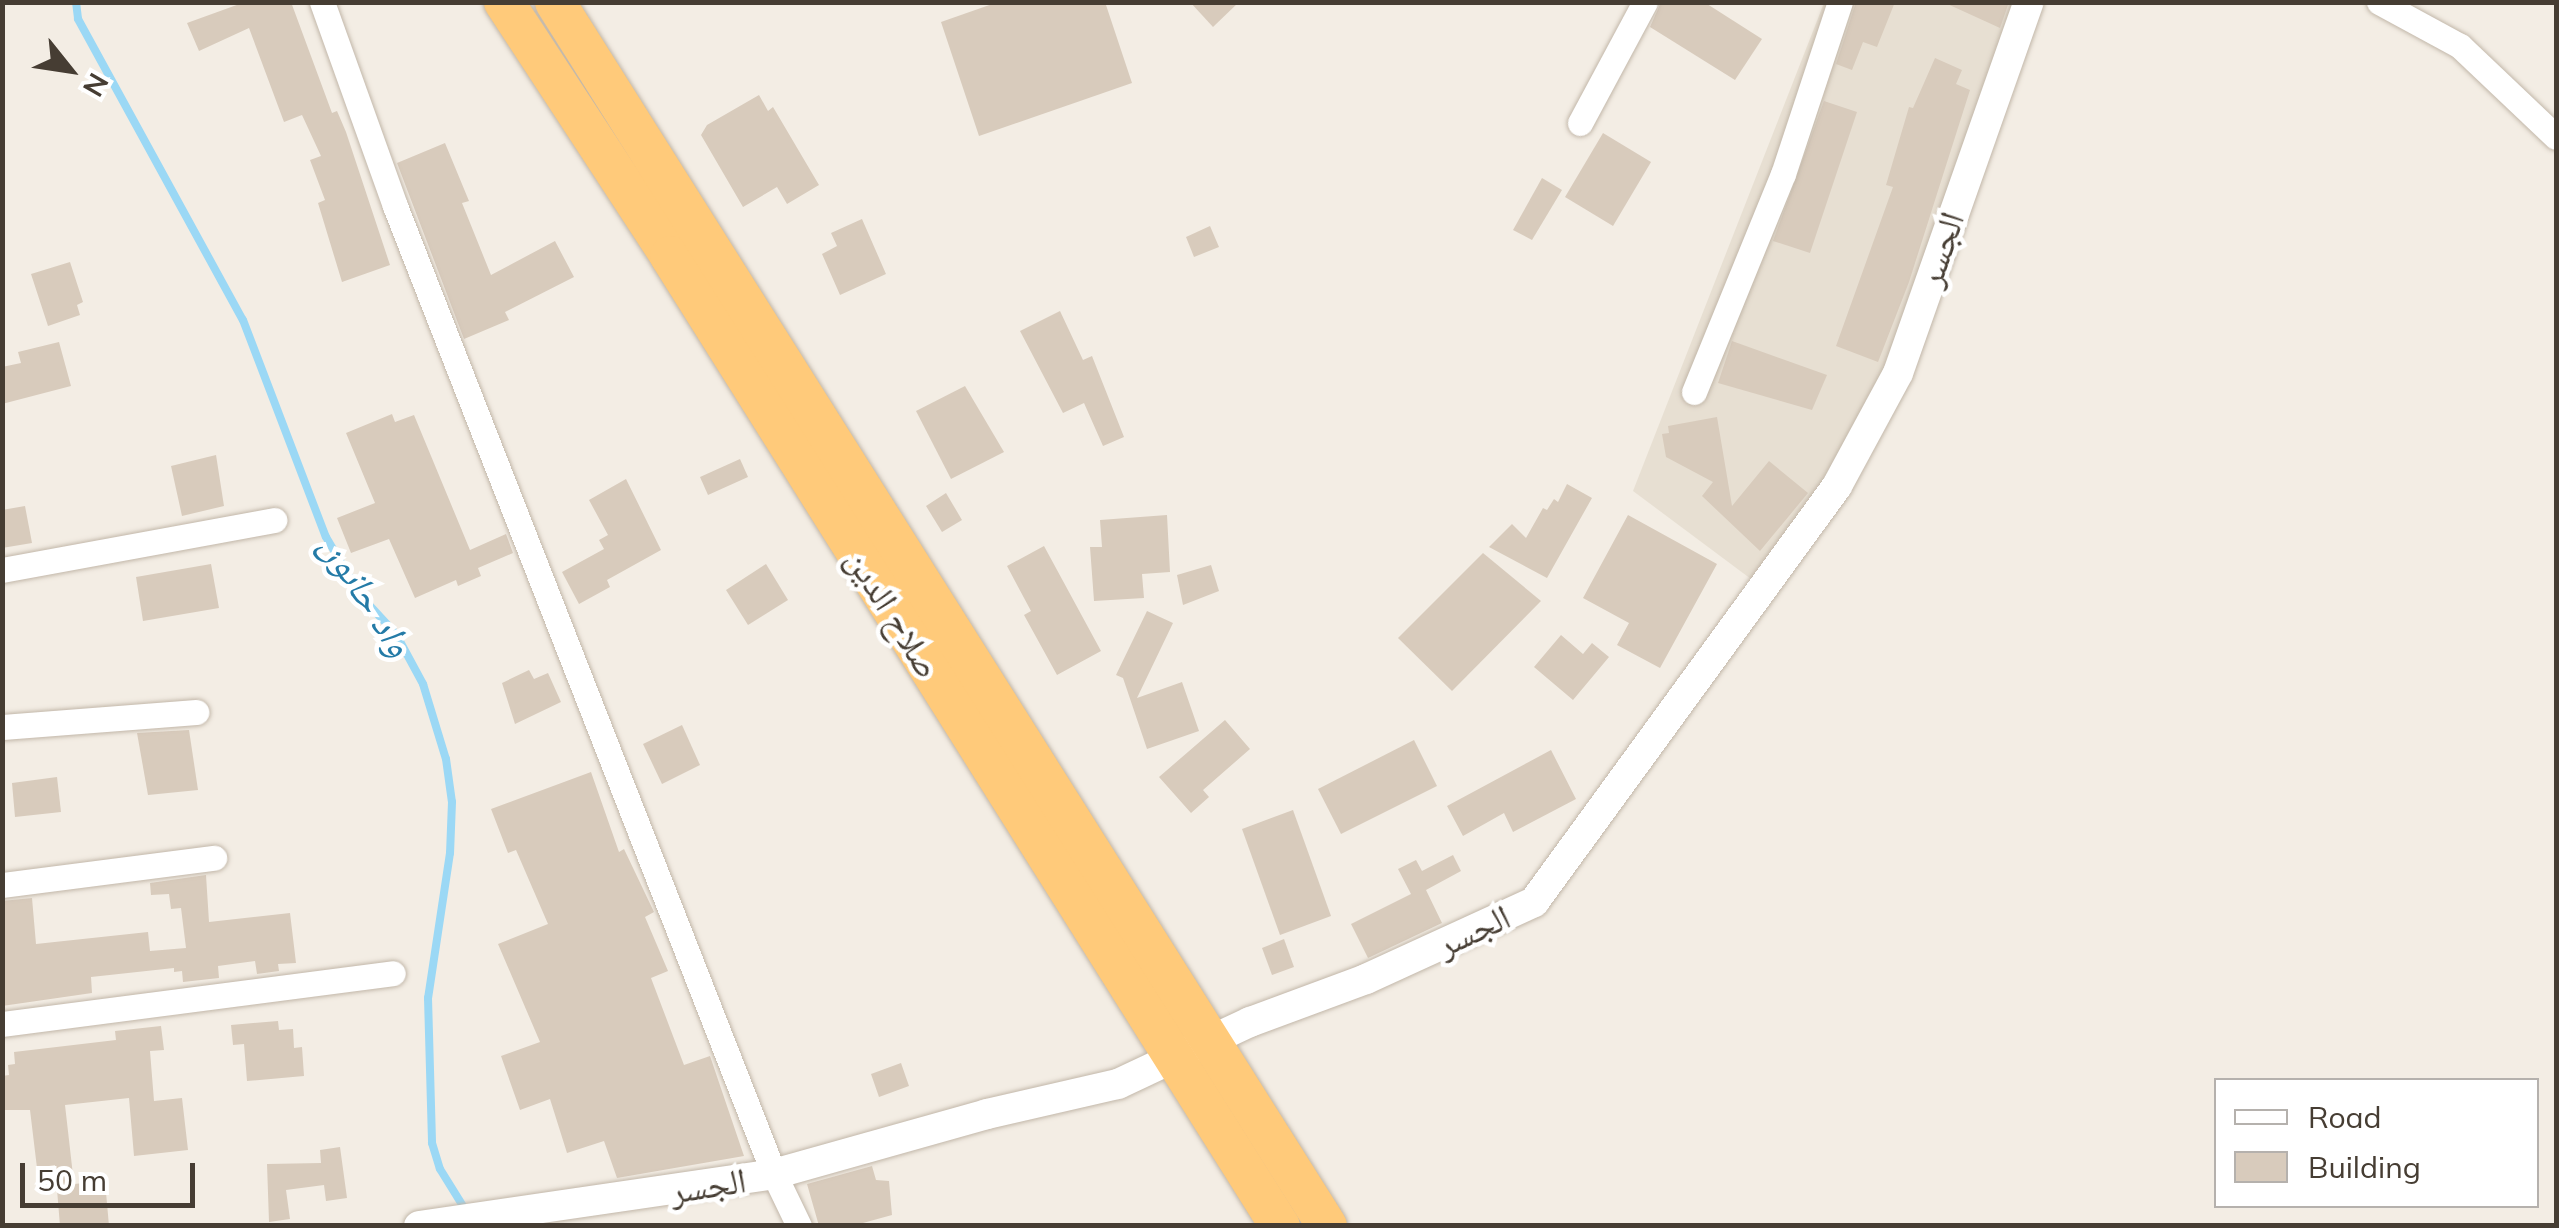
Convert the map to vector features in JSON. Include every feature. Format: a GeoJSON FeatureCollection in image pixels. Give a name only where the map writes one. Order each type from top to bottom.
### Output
{"type":"FeatureCollection","features":[{"type":"Feature","properties":{"kind":"highway","name":"صلاح الدين"},"geometry":{"type":"LineString","coordinates":[[504,2],[670,256],[1280,1226]]}},
{"type":"Feature","properties":{"kind":"highway","name":"صلاح الدين"},"geometry":{"type":"LineString","coordinates":[[554,2],[790,380],[1213,1040],[1326,1226]]}},
{"type":"Feature","properties":{"kind":"street"},"geometry":{"type":"LineString","coordinates":[[322,2],[402,224],[774,1174],[799,1226]]}},
{"type":"Feature","properties":{"kind":"street"},"geometry":{"type":"LineString","coordinates":[[1580,123],[1646,2]]}},
{"type":"Feature","properties":{"kind":"street"},"geometry":{"type":"LineString","coordinates":[[1694,392],[1783,174],[1840,2]]}},
{"type":"Feature","properties":{"kind":"street","name":"الجسر"},"geometry":{"type":"LineString","coordinates":[[418,1226],[774,1174],[987,1114],[1118,1084],[1534,902],[1837,486],[1898,373],[2029,2]]}},
{"type":"Feature","properties":{"kind":"street"},"geometry":{"type":"LineString","coordinates":[[2393,6],[2460,46],[2556,137]]}},
{"type":"Feature","properties":{"kind":"street"},"geometry":{"type":"LineString","coordinates":[[2,570],[274,520]]}},
{"type":"Feature","properties":{"kind":"street"},"geometry":{"type":"LineString","coordinates":[[2,727],[196,712]]}},
{"type":"Feature","properties":{"kind":"street"},"geometry":{"type":"LineString","coordinates":[[2,885],[214,858]]}},
{"type":"Feature","properties":{"kind":"street"},"geometry":{"type":"LineString","coordinates":[[2,1024],[392,973]]}},
{"type":"Feature","properties":{"kind":"shaded area"},"geometry":{"type":"Polygon","coordinates":[[[1824,3],[2020,3],[1885,366],[1829,479],[1751,579],[1633,491],[1824,3]]]}},
{"type":"Feature","properties":{"kind":"building"},"geometry":{"type":"Polygon","coordinates":[[[245,2],[291,2],[332,113],[337,111],[346,132],[390,265],[342,282],[318,203],[325,200],[310,160],[321,156],[302,115],[284,122],[249,28],[199,51],[187,23],[245,2]]]}},
{"type":"Feature","properties":{"kind":"building"},"geometry":{"type":"Polygon","coordinates":[[[998,2],[1105,2],[1132,83],[979,136],[941,22],[998,2]]]}},
{"type":"Feature","properties":{"kind":"building"},"geometry":{"type":"Polygon","coordinates":[[[1190,2],[1239,2],[1213,27],[1190,2]]]}},
{"type":"Feature","properties":{"kind":"building"},"geometry":{"type":"Polygon","coordinates":[[[1661,2],[1704,2],[1762,39],[1735,80],[1650,27],[1661,2]]]}},
{"type":"Feature","properties":{"kind":"building"},"geometry":{"type":"Polygon","coordinates":[[[1856,2],[1895,2],[1877,47],[1863,42],[1852,70],[1836,64],[1856,2]]]}},
{"type":"Feature","properties":{"kind":"building"},"geometry":{"type":"Polygon","coordinates":[[[1943,2],[2009,2],[2000,28],[1943,2]]]}},
{"type":"Feature","properties":{"kind":"building"},"geometry":{"type":"Polygon","coordinates":[[[1935,58],[1962,70],[1956,84],[1970,90],[1909,282],[1878,362],[1836,346],[1893,187],[1886,185],[1909,107],[1913,108],[1935,58]]]}},
{"type":"Feature","properties":{"kind":"building"},"geometry":{"type":"Polygon","coordinates":[[[759,95],[768,111],[773,107],[819,185],[787,204],[777,187],[743,207],[701,135],[707,125],[759,95]]]}},
{"type":"Feature","properties":{"kind":"building"},"geometry":{"type":"Polygon","coordinates":[[[1824,101],[1857,112],[1810,253],[1773,241],[1824,101]]]}},
{"type":"Feature","properties":{"kind":"building"},"geometry":{"type":"Polygon","coordinates":[[[1603,133],[1651,162],[1613,226],[1565,197],[1603,133]]]}},
{"type":"Feature","properties":{"kind":"building"},"geometry":{"type":"Polygon","coordinates":[[[445,143],[469,201],[462,203],[491,275],[555,241],[574,277],[505,312],[509,320],[464,339],[397,163],[445,143]]]}},
{"type":"Feature","properties":{"kind":"building"},"geometry":{"type":"Polygon","coordinates":[[[1542,178],[1562,190],[1532,240],[1513,230],[1542,178]]]}},
{"type":"Feature","properties":{"kind":"building"},"geometry":{"type":"Polygon","coordinates":[[[862,219],[886,274],[840,295],[822,254],[837,246],[831,233],[862,219]]]}},
{"type":"Feature","properties":{"kind":"building"},"geometry":{"type":"Polygon","coordinates":[[[1210,226],[1219,247],[1194,257],[1186,237],[1210,226]]]}},
{"type":"Feature","properties":{"kind":"building"},"geometry":{"type":"Polygon","coordinates":[[[70,262],[83,302],[77,305],[80,315],[48,326],[31,274],[70,262]]]}},
{"type":"Feature","properties":{"kind":"building"},"geometry":{"type":"Polygon","coordinates":[[[1060,311],[1083,360],[1092,356],[1124,437],[1103,446],[1084,403],[1063,413],[1020,331],[1060,311]]]}},
{"type":"Feature","properties":{"kind":"building"},"geometry":{"type":"Polygon","coordinates":[[[1732,341],[1827,375],[1812,410],[1718,383],[1732,341]]]}},
{"type":"Feature","properties":{"kind":"building"},"geometry":{"type":"Polygon","coordinates":[[[59,342],[71,386],[2,404],[2,367],[21,363],[18,352],[59,342]]]}},
{"type":"Feature","properties":{"kind":"building"},"geometry":{"type":"Polygon","coordinates":[[[965,386],[1004,452],[951,479],[916,411],[965,386]]]}},
{"type":"Feature","properties":{"kind":"building"},"geometry":{"type":"Polygon","coordinates":[[[392,414],[395,422],[414,415],[470,550],[506,534],[513,553],[478,568],[481,576],[458,586],[456,580],[415,598],[389,539],[351,553],[337,518],[375,503],[346,433],[392,414]]]}},
{"type":"Feature","properties":{"kind":"building"},"geometry":{"type":"Polygon","coordinates":[[[1717,417],[1732,506],[1769,461],[1808,493],[1760,551],[1702,496],[1713,482],[1666,457],[1662,434],[1669,433],[1668,426],[1717,417]]]}},
{"type":"Feature","properties":{"kind":"building"},"geometry":{"type":"Polygon","coordinates":[[[216,455],[224,506],[182,516],[171,466],[216,455]]]}},
{"type":"Feature","properties":{"kind":"building"},"geometry":{"type":"Polygon","coordinates":[[[740,459],[748,477],[708,495],[700,477],[740,459]]]}},
{"type":"Feature","properties":{"kind":"building"},"geometry":{"type":"Polygon","coordinates":[[[626,479],[661,550],[607,580],[610,587],[579,604],[562,572],[604,549],[599,540],[608,535],[589,500],[626,479]]]}},
{"type":"Feature","properties":{"kind":"building"},"geometry":{"type":"Polygon","coordinates":[[[1567,484],[1592,498],[1547,578],[1489,547],[1512,524],[1526,538],[1543,508],[1547,510],[1554,499],[1558,502],[1567,484]]]}},
{"type":"Feature","properties":{"kind":"building"},"geometry":{"type":"Polygon","coordinates":[[[946,493],[962,520],[942,532],[926,506],[946,493]]]}},
{"type":"Feature","properties":{"kind":"building"},"geometry":{"type":"Polygon","coordinates":[[[25,506],[32,543],[2,548],[2,510],[25,506]]]}},
{"type":"Feature","properties":{"kind":"building"},"geometry":{"type":"Polygon","coordinates":[[[1167,515],[1170,572],[1142,574],[1144,598],[1094,601],[1090,547],[1102,547],[1100,520],[1167,515]]]}},
{"type":"Feature","properties":{"kind":"building"},"geometry":{"type":"Polygon","coordinates":[[[1628,515],[1717,564],[1660,668],[1617,645],[1629,623],[1583,598],[1628,515]]]}},
{"type":"Feature","properties":{"kind":"building"},"geometry":{"type":"Polygon","coordinates":[[[1044,546],[1101,651],[1057,675],[1024,615],[1031,611],[1007,566],[1044,546]]]}},
{"type":"Feature","properties":{"kind":"building"},"geometry":{"type":"Polygon","coordinates":[[[1483,553],[1541,601],[1452,691],[1398,638],[1483,553]]]}},
{"type":"Feature","properties":{"kind":"building"},"geometry":{"type":"Polygon","coordinates":[[[211,564],[219,608],[143,621],[136,577],[211,564]]]}},
{"type":"Feature","properties":{"kind":"building"},"geometry":{"type":"Polygon","coordinates":[[[766,564],[788,600],[748,625],[726,590],[766,564]]]}},
{"type":"Feature","properties":{"kind":"building"},"geometry":{"type":"Polygon","coordinates":[[[1211,565],[1219,591],[1183,605],[1177,575],[1211,565]]]}},
{"type":"Feature","properties":{"kind":"building"},"geometry":{"type":"Polygon","coordinates":[[[1147,611],[1173,623],[1137,698],[1182,682],[1199,731],[1147,749],[1123,678],[1116,675],[1147,611]]]}},
{"type":"Feature","properties":{"kind":"building"},"geometry":{"type":"Polygon","coordinates":[[[1561,635],[1583,654],[1592,643],[1609,657],[1573,700],[1534,667],[1561,635]]]}},
{"type":"Feature","properties":{"kind":"building"},"geometry":{"type":"Polygon","coordinates":[[[529,670],[534,679],[548,673],[561,702],[515,724],[502,683],[529,670]]]}},
{"type":"Feature","properties":{"kind":"building"},"geometry":{"type":"Polygon","coordinates":[[[1225,720],[1250,749],[1203,790],[1209,797],[1191,813],[1159,777],[1225,720]]]}},
{"type":"Feature","properties":{"kind":"building"},"geometry":{"type":"Polygon","coordinates":[[[682,725],[700,765],[662,784],[643,744],[682,725]]]}},
{"type":"Feature","properties":{"kind":"building"},"geometry":{"type":"Polygon","coordinates":[[[189,730],[198,790],[148,795],[137,733],[189,730]]]}},
{"type":"Feature","properties":{"kind":"building"},"geometry":{"type":"Polygon","coordinates":[[[1414,740],[1437,786],[1341,834],[1318,789],[1414,740]]]}},
{"type":"Feature","properties":{"kind":"building"},"geometry":{"type":"Polygon","coordinates":[[[1551,750],[1576,799],[1513,832],[1504,813],[1463,836],[1447,806],[1551,750]]]}},
{"type":"Feature","properties":{"kind":"building"},"geometry":{"type":"Polygon","coordinates":[[[591,772],[619,852],[624,849],[654,912],[645,917],[668,971],[651,978],[684,1065],[710,1056],[744,1156],[617,1178],[604,1141],[567,1153],[550,1099],[520,1110],[501,1056],[540,1042],[498,944],[548,924],[516,850],[508,853],[491,809],[591,772]]]}},
{"type":"Feature","properties":{"kind":"building"},"geometry":{"type":"Polygon","coordinates":[[[57,777],[61,812],[15,817],[12,783],[57,777]]]}},
{"type":"Feature","properties":{"kind":"building"},"geometry":{"type":"Polygon","coordinates":[[[1293,810],[1331,916],[1280,935],[1242,829],[1293,810]]]}},
{"type":"Feature","properties":{"kind":"building"},"geometry":{"type":"Polygon","coordinates":[[[1453,855],[1461,871],[1426,890],[1442,923],[1368,958],[1351,924],[1411,894],[1398,869],[1416,860],[1422,871],[1453,855]]]}},
{"type":"Feature","properties":{"kind":"building"},"geometry":{"type":"Polygon","coordinates":[[[206,875],[209,922],[290,913],[296,963],[278,964],[279,971],[257,974],[255,961],[218,966],[219,978],[183,982],[182,971],[174,972],[174,968],[91,977],[92,993],[2,1006],[2,901],[32,898],[36,944],[148,932],[150,951],[186,948],[181,908],[171,909],[169,894],[151,895],[150,883],[206,875]]]}},
{"type":"Feature","properties":{"kind":"building"},"geometry":{"type":"Polygon","coordinates":[[[1284,939],[1294,967],[1272,975],[1262,948],[1284,939]]]}},
{"type":"Feature","properties":{"kind":"building"},"geometry":{"type":"Polygon","coordinates":[[[278,1021],[279,1030],[293,1029],[294,1048],[302,1047],[304,1076],[247,1081],[244,1044],[233,1045],[231,1025],[278,1021]]]}},
{"type":"Feature","properties":{"kind":"building"},"geometry":{"type":"Polygon","coordinates":[[[161,1026],[164,1050],[150,1051],[154,1101],[182,1098],[188,1150],[134,1156],[129,1098],[65,1105],[74,1184],[105,1181],[109,1226],[60,1226],[55,1165],[37,1168],[30,1110],[2,1110],[2,1076],[9,1075],[8,1065],[15,1064],[14,1052],[116,1040],[115,1031],[161,1026]]]}},
{"type":"Feature","properties":{"kind":"building"},"geometry":{"type":"Polygon","coordinates":[[[901,1063],[909,1086],[879,1097],[871,1074],[901,1063]]]}},
{"type":"Feature","properties":{"kind":"building"},"geometry":{"type":"Polygon","coordinates":[[[340,1147],[347,1198],[326,1201],[324,1185],[286,1190],[290,1219],[269,1222],[267,1164],[321,1163],[320,1150],[340,1147]]]}},
{"type":"Feature","properties":{"kind":"building"},"geometry":{"type":"Polygon","coordinates":[[[872,1166],[876,1180],[889,1181],[892,1215],[852,1226],[819,1226],[807,1184],[872,1166]]]}},
{"type":"Feature","properties":{"kind":"waterway","name":"واد حانون"},"geometry":{"type":"LineString","coordinates":[[76,2],[78,19],[243,320],[326,537],[360,595],[396,634],[423,684],[446,759],[452,802],[450,853],[428,998],[432,1143],[440,1169],[466,1211]]}}]}
